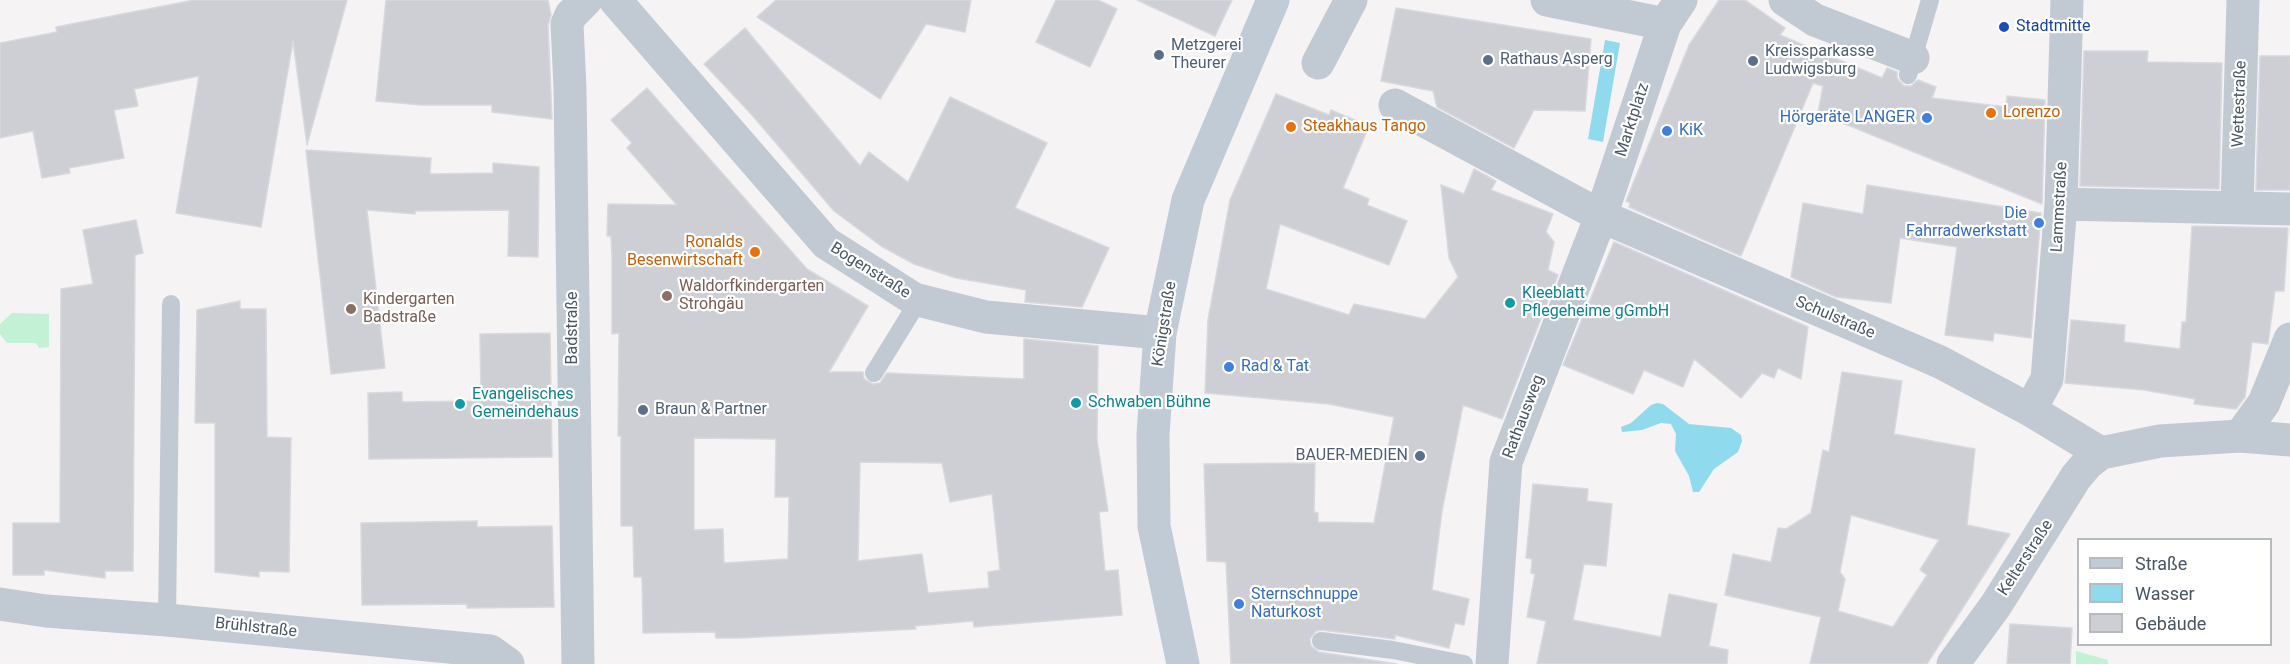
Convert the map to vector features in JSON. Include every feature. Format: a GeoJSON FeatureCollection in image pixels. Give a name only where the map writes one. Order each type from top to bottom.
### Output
{"type":"FeatureCollection","features":[{"type":"Feature","properties":{"kind":"main road","name":"Königstraße"},"geometry":{"type":"LineString","coordinates":[[1183,664],[1154,526],[1153,435],[1160,333],[1188,200],[1274,0]]}},
{"type":"Feature","properties":{"kind":"street","name":"Badstraße"},"geometry":{"type":"LineString","coordinates":[[578,664],[570,88],[567,24],[571,15],[586,0]]}},
{"type":"Feature","properties":{"kind":"street","name":"Bogenstraße"},"geometry":{"type":"LineString","coordinates":[[615,0],[826,243],[919,300],[986,317],[1160,333]]}},
{"type":"Feature","properties":{"kind":"street"},"geometry":{"type":"LineString","coordinates":[[1318,63],[1351,0]]}},
{"type":"Feature","properties":{"kind":"street","name":"Marktplatz"},"geometry":{"type":"LineString","coordinates":[[1547,0],[1673,12],[1601,216]]}},
{"type":"Feature","properties":{"kind":"street"},"geometry":{"type":"LineString","coordinates":[[1785,0],[1815,20],[1910,67]]}},
{"type":"Feature","properties":{"kind":"street","name":"Lammstraße"},"geometry":{"type":"LineString","coordinates":[[2030,410],[2048,379],[2061,204],[2067,0]]}},
{"type":"Feature","properties":{"kind":"street","name":"Wettestraße"},"geometry":{"type":"LineString","coordinates":[[2237,207],[2243,0]]}},
{"type":"Feature","properties":{"kind":"street","name":"Schulstraße"},"geometry":{"type":"LineString","coordinates":[[1395,105],[1601,216],[1940,362],[2030,410],[2101,453]]}},
{"type":"Feature","properties":{"kind":"street"},"geometry":{"type":"LineString","coordinates":[[2061,204],[2290,209]]}},
{"type":"Feature","properties":{"kind":"street","name":"Rathausweg"},"geometry":{"type":"LineString","coordinates":[[1492,664],[1506,462],[1601,216]]}},
{"type":"Feature","properties":{"kind":"street"},"geometry":{"type":"LineString","coordinates":[[2240,436],[2264,403],[2290,339]]}},
{"type":"Feature","properties":{"kind":"street"},"geometry":{"type":"LineString","coordinates":[[2101,453],[2121,447],[2160,441],[2240,436],[2290,440]]}},
{"type":"Feature","properties":{"kind":"street","name":"Kelterstraße"},"geometry":{"type":"LineString","coordinates":[[1953,664],[2020,569],[2076,477],[2101,453]]}},
{"type":"Feature","properties":{"kind":"street","name":"Brühlstraße"},"geometry":{"type":"LineString","coordinates":[[0,604],[46,612],[167,620],[490,651],[508,664]]}},
{"type":"Feature","properties":{"kind":"lane"},"geometry":{"type":"LineString","coordinates":[[1910,67],[1930,0]]}},
{"type":"Feature","properties":{"kind":"lane"},"geometry":{"type":"LineString","coordinates":[[874,372],[919,300]]}},
{"type":"Feature","properties":{"kind":"lane"},"geometry":{"type":"LineString","coordinates":[[167,620],[171,304]]}},
{"type":"Feature","properties":{"kind":"lane"},"geometry":{"type":"LineString","coordinates":[[1321,641],[1393,650],[1464,664]]}},
{"type":"Feature","properties":{"kind":"green space"},"geometry":{"type":"Polygon","coordinates":[[[12,313],[49,314],[49,347],[39,348],[36,343],[7,343],[0,334],[0,324],[12,313]]]}},
{"type":"Feature","properties":{"kind":"green space"},"geometry":{"type":"Polygon","coordinates":[[[2076,651],[2108,660],[2108,664],[2076,664],[2076,651]]]}},
{"type":"Feature","properties":{"kind":"water"},"geometry":{"type":"Polygon","coordinates":[[[1605,40],[1620,43],[1603,142],[1588,139],[1605,40]]]}},
{"type":"Feature","properties":{"kind":"water"},"geometry":{"type":"Polygon","coordinates":[[[1663,404],[1689,424],[1731,428],[1741,435],[1742,441],[1738,452],[1714,469],[1699,492],[1693,492],[1689,476],[1675,451],[1676,434],[1671,424],[1661,423],[1642,430],[1622,432],[1621,427],[1631,423],[1651,405],[1663,404]]]}},
{"type":"Feature","properties":{"kind":"building"},"geometry":{"type":"Polygon","coordinates":[[[194,0],[347,0],[307,145],[293,41],[261,227],[176,213],[199,76],[134,89],[138,106],[114,110],[124,158],[69,168],[70,173],[42,178],[33,131],[0,138],[0,43],[57,32],[56,27],[194,0]]]}},
{"type":"Feature","properties":{"kind":"building"},"geometry":{"type":"Polygon","coordinates":[[[386,0],[548,0],[551,15],[548,25],[552,119],[492,112],[492,105],[422,105],[376,101],[386,0]]]}},
{"type":"Feature","properties":{"kind":"building"},"geometry":{"type":"Polygon","coordinates":[[[776,0],[971,0],[965,32],[926,24],[880,99],[757,17],[776,0]]]}},
{"type":"Feature","properties":{"kind":"building"},"geometry":{"type":"Polygon","coordinates":[[[1056,0],[1098,0],[1117,9],[1090,67],[1036,42],[1056,0]]]}},
{"type":"Feature","properties":{"kind":"building"},"geometry":{"type":"Polygon","coordinates":[[[1137,0],[1232,0],[1215,36],[1137,0]]]}},
{"type":"Feature","properties":{"kind":"building"},"geometry":{"type":"Polygon","coordinates":[[[1719,0],[1745,0],[1785,28],[1780,35],[1882,78],[1887,68],[1897,72],[1897,78],[1904,86],[1911,86],[1918,80],[1936,87],[1932,98],[2006,107],[2007,96],[2045,100],[2042,204],[1818,113],[1823,86],[1813,83],[1741,256],[1629,207],[1630,203],[1626,201],[1689,45],[1719,0]]]}},
{"type":"Feature","properties":{"kind":"building","name":"Rathaus Asperg"},"geometry":{"type":"Polygon","coordinates":[[[1396,8],[1591,39],[1585,111],[1534,110],[1514,148],[1437,107],[1433,91],[1381,81],[1396,8]]]}},
{"type":"Feature","properties":{"kind":"building"},"geometry":{"type":"Polygon","coordinates":[[[745,28],[860,166],[869,152],[908,182],[950,97],[1047,143],[1015,208],[1109,248],[1082,307],[1025,302],[1026,290],[956,278],[914,264],[881,246],[834,211],[752,115],[704,64],[745,28]]]}},
{"type":"Feature","properties":{"kind":"building"},"geometry":{"type":"Polygon","coordinates":[[[2084,51],[2148,51],[2147,62],[2222,63],[2219,189],[2080,186],[2084,51]]]}},
{"type":"Feature","properties":{"kind":"building"},"geometry":{"type":"Polygon","coordinates":[[[2260,56],[2290,56],[2290,190],[2256,190],[2260,56]]]}},
{"type":"Feature","properties":{"kind":"building"},"geometry":{"type":"Polygon","coordinates":[[[647,88],[807,269],[868,306],[829,372],[863,372],[864,379],[873,384],[880,383],[887,373],[1024,379],[1024,339],[1098,346],[1097,440],[1108,511],[1099,512],[1105,571],[1118,570],[1122,615],[974,627],[973,621],[915,626],[916,629],[740,638],[716,638],[715,632],[643,633],[642,577],[634,577],[633,526],[621,526],[621,436],[618,436],[619,333],[612,334],[612,257],[611,236],[607,236],[608,204],[677,205],[627,148],[632,143],[611,120],[647,88]],[[694,438],[694,530],[723,529],[724,563],[788,559],[789,497],[775,497],[776,439],[694,438]],[[860,462],[858,561],[922,554],[928,593],[989,588],[988,572],[1000,570],[992,494],[950,502],[942,463],[860,462]]]}},
{"type":"Feature","properties":{"kind":"building"},"geometry":{"type":"Polygon","coordinates":[[[1276,94],[1329,115],[1331,110],[1369,126],[1343,188],[1369,199],[1367,205],[1407,221],[1389,265],[1280,224],[1266,289],[1349,315],[1354,304],[1425,319],[1458,277],[1449,258],[1441,185],[1464,194],[1474,169],[1496,181],[1491,190],[1553,214],[1546,232],[1554,242],[1548,270],[1558,275],[1502,419],[1463,405],[1442,511],[1432,590],[1469,599],[1464,625],[1455,623],[1449,648],[1395,635],[1395,639],[1322,630],[1316,631],[1310,639],[1311,646],[1319,652],[1397,664],[1231,664],[1226,562],[1207,561],[1204,464],[1315,463],[1314,512],[1318,513],[1318,522],[1374,523],[1394,417],[1329,404],[1205,393],[1208,320],[1230,200],[1276,94]]]}},
{"type":"Feature","properties":{"kind":"building"},"geometry":{"type":"Polygon","coordinates":[[[306,150],[431,158],[430,174],[493,173],[493,163],[539,167],[538,257],[508,256],[509,210],[415,211],[415,214],[367,210],[385,368],[331,374],[306,150]]]}},
{"type":"Feature","properties":{"kind":"building"},"geometry":{"type":"Polygon","coordinates":[[[1867,185],[2041,213],[2031,338],[1994,333],[1993,341],[1945,335],[1957,247],[1900,238],[1891,303],[1836,297],[1791,277],[1803,203],[1863,214],[1867,185]]]}},
{"type":"Feature","properties":{"kind":"building"},"geometry":{"type":"Polygon","coordinates":[[[136,220],[143,253],[135,255],[133,571],[105,571],[105,578],[44,570],[44,575],[13,575],[13,523],[60,523],[61,289],[93,284],[83,230],[136,220]]]}},
{"type":"Feature","properties":{"kind":"building"},"geometry":{"type":"Polygon","coordinates":[[[2192,226],[2288,228],[2284,291],[2275,291],[2268,344],[2252,342],[2245,397],[2236,409],[2194,404],[2195,399],[2144,390],[2065,383],[2071,320],[2125,325],[2124,342],[2180,349],[2182,322],[2186,322],[2192,226]]]}},
{"type":"Feature","properties":{"kind":"building"},"geometry":{"type":"Polygon","coordinates":[[[1614,242],[1808,327],[1801,379],[1778,368],[1774,378],[1762,373],[1741,398],[1694,359],[1683,387],[1644,370],[1633,394],[1563,365],[1614,242]]]}},
{"type":"Feature","properties":{"kind":"building"},"geometry":{"type":"Polygon","coordinates":[[[240,301],[240,309],[266,309],[267,437],[291,438],[289,572],[259,571],[259,577],[215,572],[215,423],[195,423],[197,310],[240,301]]]}},
{"type":"Feature","properties":{"kind":"building","name":"Evangelisches Gemeindehaus"},"geometry":{"type":"Polygon","coordinates":[[[550,333],[552,457],[369,459],[368,393],[402,392],[402,402],[481,401],[480,334],[550,333]]]}},
{"type":"Feature","properties":{"kind":"building"},"geometry":{"type":"Polygon","coordinates":[[[1842,372],[1902,381],[1894,434],[1975,449],[1967,525],[2010,534],[1927,664],[1810,664],[1821,617],[1725,595],[1733,554],[1771,562],[1778,528],[1786,529],[1811,513],[1823,450],[1829,452],[1842,372]],[[1851,515],[1840,572],[1845,579],[1838,611],[1893,627],[1927,575],[1920,570],[1939,540],[1851,515]]]}},
{"type":"Feature","properties":{"kind":"building"},"geometry":{"type":"Polygon","coordinates":[[[1533,484],[1588,489],[1587,501],[1612,504],[1606,566],[1584,564],[1573,620],[1661,637],[1669,594],[1717,604],[1709,646],[1728,650],[1727,664],[1537,664],[1546,621],[1527,617],[1535,574],[1531,573],[1532,559],[1526,558],[1533,484]]]}},
{"type":"Feature","properties":{"kind":"building"},"geometry":{"type":"Polygon","coordinates":[[[477,521],[477,527],[552,526],[554,607],[467,608],[467,604],[362,605],[361,523],[477,521]]]}},
{"type":"Feature","properties":{"kind":"building"},"geometry":{"type":"Polygon","coordinates":[[[2010,624],[2072,628],[2070,664],[2007,664],[2010,624]]]}},
{"type":"Feature","properties":{"kind":"place","name":"Stadtmitte"},"geometry":{"type":"Point","coordinates":[2004,27]}},
{"type":"Feature","properties":{"kind":"place","name":"Metzgerei Theurer"},"geometry":{"type":"Point","coordinates":[1159,55]}},
{"type":"Feature","properties":{"kind":"place","name":"Rathaus Asperg"},"geometry":{"type":"Point","coordinates":[1488,60]}},
{"type":"Feature","properties":{"kind":"place","name":"Kreissparkasse Ludwigsburg"},"geometry":{"type":"Point","coordinates":[1753,61]}},
{"type":"Feature","properties":{"kind":"place","name":"Lorenzo"},"geometry":{"type":"Point","coordinates":[1991,113]}},
{"type":"Feature","properties":{"kind":"place","name":"Hörgeräte LANGER"},"geometry":{"type":"Point","coordinates":[1927,118]}},
{"type":"Feature","properties":{"kind":"place","name":"Steakhaus Tango"},"geometry":{"type":"Point","coordinates":[1291,127]}},
{"type":"Feature","properties":{"kind":"place","name":"KiK"},"geometry":{"type":"Point","coordinates":[1667,131]}},
{"type":"Feature","properties":{"kind":"place","name":"Die Fahrradwerkstatt"},"geometry":{"type":"Point","coordinates":[2039,223]}},
{"type":"Feature","properties":{"kind":"place","name":"Ronalds Besenwirtschaft"},"geometry":{"type":"Point","coordinates":[755,252]}},
{"type":"Feature","properties":{"kind":"place","name":"Waldorfkindergarten Strohgäu"},"geometry":{"type":"Point","coordinates":[667,296]}},
{"type":"Feature","properties":{"kind":"place","name":"Kleeblatt Pflegeheime gGmbH"},"geometry":{"type":"Point","coordinates":[1510,303]}},
{"type":"Feature","properties":{"kind":"place","name":"Kindergarten Badstraße"},"geometry":{"type":"Point","coordinates":[351,309]}},
{"type":"Feature","properties":{"kind":"place","name":"Rad & Tat"},"geometry":{"type":"Point","coordinates":[1229,367]}},
{"type":"Feature","properties":{"kind":"place","name":"Schwaben Bühne"},"geometry":{"type":"Point","coordinates":[1076,403]}},
{"type":"Feature","properties":{"kind":"place","name":"Evangelisches Gemeindehaus"},"geometry":{"type":"Point","coordinates":[460,404]}},
{"type":"Feature","properties":{"kind":"place","name":"Braun & Partner"},"geometry":{"type":"Point","coordinates":[643,410]}},
{"type":"Feature","properties":{"kind":"place","name":"BAUER-MEDIEN"},"geometry":{"type":"Point","coordinates":[1420,456]}},
{"type":"Feature","properties":{"kind":"place","name":"Sternschnuppe Naturkost"},"geometry":{"type":"Point","coordinates":[1239,604]}}]}
